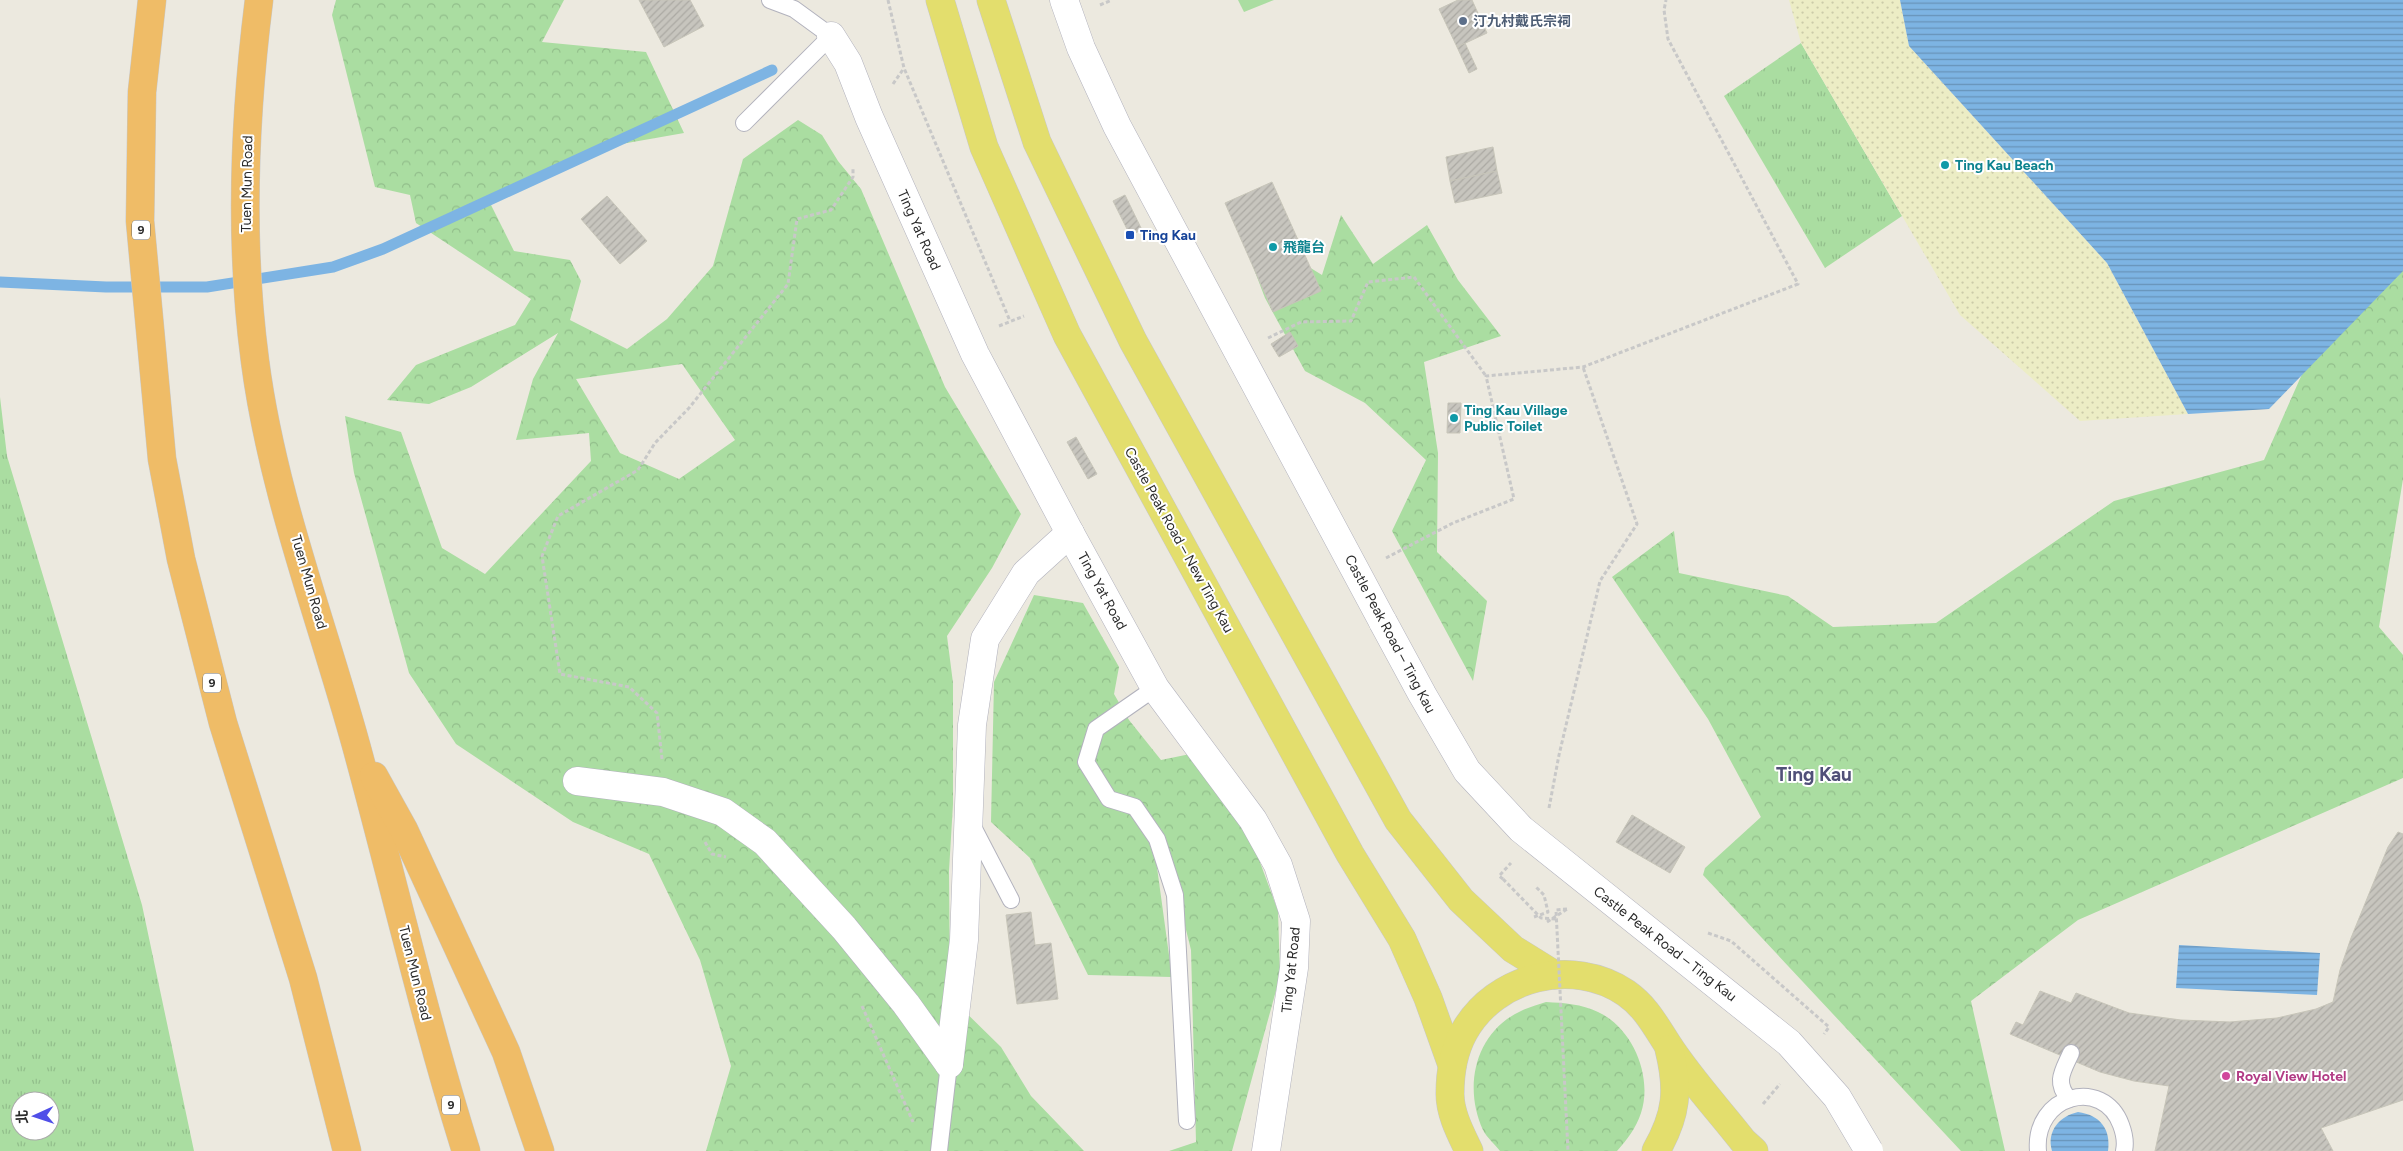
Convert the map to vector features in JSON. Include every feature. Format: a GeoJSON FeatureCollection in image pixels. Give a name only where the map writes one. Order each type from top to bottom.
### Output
{"type":"FeatureCollection","features":[{"type":"Feature","properties":{"kind":"highway","name":"9"},"geometry":{"type":"LineString","coordinates":[[152,0],[142,92],[140,221],[162,459],[181,559],[222,723],[303,978],[346,1151]]}},
{"type":"Feature","properties":{"kind":"highway","name":"Tuen Mun Road"},"geometry":{"type":"LineString","coordinates":[[259,0],[250,70],[246,175],[247,273],[255,362],[274,461],[357,746],[437,1058],[466,1151]]}},
{"type":"Feature","properties":{"kind":"highway"},"geometry":{"type":"LineString","coordinates":[[357,746],[404,830],[506,1052],[540,1151]]}},
{"type":"Feature","properties":{"kind":"main road","name":"Castle Peak Road – New Ting Kau"},"geometry":{"type":"LineString","coordinates":[[940,0],[984,147],[1067,335],[1197,570],[1350,854],[1402,939],[1428,998],[1452,1065]]}},
{"type":"Feature","properties":{"kind":"main road"},"geometry":{"type":"LineString","coordinates":[[991,0],[1036,142],[1104,283],[1133,341],[1398,820],[1461,900],[1513,949],[1556,974]]}},
{"type":"Feature","properties":{"kind":"main road"},"geometry":{"type":"LineString","coordinates":[[1469,1151],[1457,1126],[1450,1096],[1452,1065],[1464,1032],[1487,1004],[1503,991],[1521,982],[1556,974],[1594,978],[1625,993],[1651,1016],[1668,1046],[1743,1141],[1754,1151]]}},
{"type":"Feature","properties":{"kind":"main road"},"geometry":{"type":"LineString","coordinates":[[1656,1151],[1668,1131],[1676,1099],[1676,1077],[1668,1046]]}},
{"type":"Feature","properties":{"kind":"street","name":"Castle Peak Road – Ting Kau"},"geometry":{"type":"LineString","coordinates":[[1064,0],[1081,48],[1117,126],[1422,694],[1467,771],[1521,829],[1789,1043],[1837,1097],[1869,1151]]}},
{"type":"Feature","properties":{"kind":"street","name":"Ting Yat Road"},"geometry":{"type":"LineString","coordinates":[[831,36],[848,64],[868,117],[975,354],[1070,534],[1155,688],[1253,820],[1278,865],[1296,921],[1294,968],[1266,1151]]}},
{"type":"Feature","properties":{"kind":"street"},"geometry":{"type":"LineString","coordinates":[[950,1064],[964,940],[972,725],[985,639],[1026,572],[1070,534]]}},
{"type":"Feature","properties":{"kind":"street"},"geometry":{"type":"LineString","coordinates":[[577,781],[663,792],[682,798],[722,812],[765,842],[844,928],[906,1004],[950,1064]]}},
{"type":"Feature","properties":{"kind":"lane"},"geometry":{"type":"LineString","coordinates":[[744,122],[831,36],[794,9],[770,0]]}},
{"type":"Feature","properties":{"kind":"lane"},"geometry":{"type":"LineString","coordinates":[[1155,688],[1096,729],[1086,762],[1109,799],[1135,807],[1157,838],[1175,895],[1187,1121]]}},
{"type":"Feature","properties":{"kind":"lane"},"geometry":{"type":"LineString","coordinates":[[969,820],[1010,900]]}},
{"type":"Feature","properties":{"kind":"lane"},"geometry":{"type":"LineString","coordinates":[[2068,1099],[2061,1090],[2060,1079],[2071,1053]]}},
{"type":"Feature","properties":{"kind":"lane"},"geometry":{"type":"LineString","coordinates":[[939,1151],[950,1064]]}},
{"type":"Feature","properties":{"kind":"lane"},"geometry":{"type":"LineString","coordinates":[[2038,1151],[2037,1137],[2040,1125],[2047,1113],[2057,1104],[2068,1099],[2090,1099],[2110,1108],[2119,1119],[2124,1132],[2124,1151]]}},
{"type":"Feature","properties":{"kind":"path"},"geometry":{"type":"LineString","coordinates":[[888,0],[904,68],[1010,322]]}},
{"type":"Feature","properties":{"kind":"path"},"geometry":{"type":"LineString","coordinates":[[1486,376],[1582,367],[1798,284],[1668,39],[1664,10],[1666,0]]}},
{"type":"Feature","properties":{"kind":"path"},"geometry":{"type":"LineString","coordinates":[[893,84],[904,68]]}},
{"type":"Feature","properties":{"kind":"path"},"geometry":{"type":"LineString","coordinates":[[729,858],[712,854],[661,758],[657,712],[629,687],[560,674],[542,556],[558,516],[638,470],[655,443],[689,408],[788,284],[797,219],[831,210],[854,177],[851,150],[868,117]]}},
{"type":"Feature","properties":{"kind":"path"},"geometry":{"type":"LineString","coordinates":[[1261,342],[1300,322],[1351,320],[1368,282],[1414,277],[1486,376],[1514,499],[1453,523],[1379,562]]}},
{"type":"Feature","properties":{"kind":"path"},"geometry":{"type":"LineString","coordinates":[[1548,810],[1600,581],[1637,524],[1582,367]]}},
{"type":"Feature","properties":{"kind":"path"},"geometry":{"type":"LineString","coordinates":[[1515,866],[1511,863],[1500,876],[1541,918],[1557,919]]}},
{"type":"Feature","properties":{"kind":"path"},"geometry":{"type":"LineString","coordinates":[[1534,917],[1548,912],[1544,895]]}},
{"type":"Feature","properties":{"kind":"path"},"geometry":{"type":"LineString","coordinates":[[1547,922],[1567,909],[1569,902]]}},
{"type":"Feature","properties":{"kind":"path"},"geometry":{"type":"LineString","coordinates":[[1567,909],[1556,910],[1568,1151]]}},
{"type":"Feature","properties":{"kind":"path"},"geometry":{"type":"LineString","coordinates":[[861,1003],[917,1130]]}},
{"type":"Feature","properties":{"kind":"green space"},"geometry":{"type":"Polygon","coordinates":[[[336,0],[564,0],[542,42],[646,52],[684,133],[593,149],[489,201],[514,251],[570,260],[581,281],[570,320],[627,349],[667,319],[713,266],[743,159],[798,120],[822,135],[838,161],[861,189],[945,387],[1021,514],[992,568],[947,636],[953,683],[953,804],[949,871],[950,997],[1001,1047],[1031,1096],[1084,1151],[706,1151],[731,1066],[700,960],[649,854],[573,822],[456,744],[409,673],[354,473],[345,416],[401,432],[442,548],[485,574],[591,461],[589,433],[516,440],[533,379],[558,333],[471,387],[429,404],[387,400],[416,365],[515,325],[531,299],[416,223],[410,195],[375,187],[332,15],[336,0]],[[682,364],[576,379],[620,453],[679,479],[735,440],[682,364]]]}},
{"type":"Feature","properties":{"kind":"green space"},"geometry":{"type":"Polygon","coordinates":[[[1238,0],[1274,0],[1244,12],[1238,0]]]}},
{"type":"Feature","properties":{"kind":"green space"},"geometry":{"type":"Polygon","coordinates":[[[1801,43],[1902,216],[1825,268],[1724,96],[1801,43]]]}},
{"type":"Feature","properties":{"kind":"green space"},"geometry":{"type":"Polygon","coordinates":[[[1341,215],[1373,264],[1427,225],[1458,280],[1501,336],[1424,362],[1438,453],[1437,552],[1487,601],[1473,681],[1392,531],[1426,460],[1365,403],[1305,371],[1265,298],[1236,222],[1322,275],[1341,215]]]}},
{"type":"Feature","properties":{"kind":"green space"},"geometry":{"type":"Polygon","coordinates":[[[2403,231],[2403,479],[2379,627],[2403,655],[2403,778],[2078,920],[1971,1001],[2005,1151],[1961,1151],[1703,875],[1705,868],[1761,817],[1708,719],[1612,577],[1674,531],[1679,573],[1788,596],[1833,627],[1936,623],[2114,501],[2264,460],[2345,277],[2403,231]]]}},
{"type":"Feature","properties":{"kind":"green space"},"geometry":{"type":"Polygon","coordinates":[[[0,397],[7,456],[142,905],[194,1151],[0,1151],[0,397]]]}},
{"type":"Feature","properties":{"kind":"green space"},"geometry":{"type":"Polygon","coordinates":[[[1034,595],[1083,603],[1119,667],[1114,694],[1129,720],[1161,760],[1195,753],[1251,838],[1278,911],[1280,976],[1232,1151],[1169,1151],[1196,1142],[1191,950],[1161,829],[1156,860],[1172,977],[1088,975],[1030,858],[991,822],[994,682],[1034,595]]]}},
{"type":"Feature","properties":{"kind":"green space"},"geometry":{"type":"Polygon","coordinates":[[[1546,1002],[1566,1003],[1598,1012],[1610,1019],[1621,1029],[1637,1055],[1642,1069],[1644,1099],[1637,1124],[1617,1151],[1500,1151],[1483,1130],[1474,1096],[1474,1079],[1477,1062],[1483,1047],[1493,1032],[1505,1020],[1524,1010],[1546,1002]]]}},
{"type":"Feature","properties":{"kind":"sand","name":"Ting Kau Beach"},"geometry":{"type":"Polygon","coordinates":[[[1789,0],[1900,0],[1909,46],[2107,263],[2188,414],[2080,421],[1960,315],[1801,43],[1789,0]]]}},
{"type":"Feature","properties":{"kind":"water"},"geometry":{"type":"Polygon","coordinates":[[[1900,0],[2403,0],[2403,271],[2269,409],[2188,414],[2107,263],[1909,46],[1900,0]]]}},
{"type":"Feature","properties":{"kind":"water"},"geometry":{"type":"Polygon","coordinates":[[[2179,945],[2320,953],[2317,995],[2176,988],[2179,945]]]}},
{"type":"Feature","properties":{"kind":"water"},"geometry":{"type":"Polygon","coordinates":[[[2078,1112],[2092,1116],[2102,1124],[2108,1136],[2108,1151],[2052,1151],[2051,1137],[2056,1126],[2066,1117],[2078,1112]]]}},
{"type":"Feature","properties":{"kind":"building"},"geometry":{"type":"Polygon","coordinates":[[[639,0],[690,0],[704,26],[664,47],[639,0]]]}},
{"type":"Feature","properties":{"kind":"building","name":"汀九村戴氏宗祠"},"geometry":{"type":"Polygon","coordinates":[[[1458,0],[1472,0],[1487,33],[1457,47],[1439,9],[1458,0]]]}},
{"type":"Feature","properties":{"kind":"building"},"geometry":{"type":"Polygon","coordinates":[[[1465,43],[1477,69],[1469,73],[1457,47],[1465,43]]]}},
{"type":"Feature","properties":{"kind":"building"},"geometry":{"type":"Polygon","coordinates":[[[1493,147],[1497,171],[1450,181],[1446,157],[1493,147]]]}},
{"type":"Feature","properties":{"kind":"building"},"geometry":{"type":"Polygon","coordinates":[[[1497,171],[1502,193],[1455,203],[1450,181],[1497,171]]]}},
{"type":"Feature","properties":{"kind":"building","name":"飛龍台"},"geometry":{"type":"Polygon","coordinates":[[[1272,182],[1321,291],[1273,312],[1225,203],[1272,182]]]}},
{"type":"Feature","properties":{"kind":"building"},"geometry":{"type":"Polygon","coordinates":[[[1125,195],[1142,230],[1130,235],[1113,201],[1125,195]]]}},
{"type":"Feature","properties":{"kind":"building"},"geometry":{"type":"Polygon","coordinates":[[[607,196],[647,241],[620,264],[581,219],[607,196]]]}},
{"type":"Feature","properties":{"kind":"building"},"geometry":{"type":"Polygon","coordinates":[[[1290,332],[1298,346],[1279,357],[1271,344],[1290,332]]]}},
{"type":"Feature","properties":{"kind":"building","name":"Ting Kau Village Public Toilet"},"geometry":{"type":"Polygon","coordinates":[[[1448,403],[1461,403],[1460,433],[1447,433],[1448,403]]]}},
{"type":"Feature","properties":{"kind":"building"},"geometry":{"type":"Polygon","coordinates":[[[1076,437],[1097,474],[1088,479],[1067,442],[1076,437]]]}},
{"type":"Feature","properties":{"kind":"building"},"geometry":{"type":"Polygon","coordinates":[[[1632,815],[1685,847],[1670,873],[1616,842],[1632,815]]]}},
{"type":"Feature","properties":{"kind":"building"},"geometry":{"type":"Polygon","coordinates":[[[2398,832],[2403,834],[2403,1100],[2321,1128],[2333,1151],[2155,1151],[2169,1086],[2134,1081],[2100,1072],[2010,1034],[2016,1022],[2023,1025],[2040,991],[2071,1003],[2076,993],[2129,1013],[2181,1020],[2230,1022],[2277,1018],[2316,1009],[2333,1002],[2340,970],[2351,938],[2388,847],[2398,832]]]}},
{"type":"Feature","properties":{"kind":"building"},"geometry":{"type":"Polygon","coordinates":[[[1031,912],[1035,945],[1051,943],[1058,999],[1017,1004],[1006,915],[1031,912]]]}},
{"type":"Feature","properties":{"kind":"waterway"},"geometry":{"type":"LineString","coordinates":[[0,282],[106,287],[207,287],[333,267],[383,249],[772,70]]}},
{"type":"Feature","properties":{"kind":"place","name":"汀九村戴氏宗祠"},"geometry":{"type":"Point","coordinates":[1463,21]}},
{"type":"Feature","properties":{"kind":"place","name":"Ting Kau Beach"},"geometry":{"type":"Point","coordinates":[1945,165]}},
{"type":"Feature","properties":{"kind":"place","name":"Ting Kau"},"geometry":{"type":"Point","coordinates":[1130,235]}},
{"type":"Feature","properties":{"kind":"place","name":"飛龍台"},"geometry":{"type":"Point","coordinates":[1273,247]}},
{"type":"Feature","properties":{"kind":"place","name":"Ting Kau Village Public Toilet"},"geometry":{"type":"Point","coordinates":[1454,418]}},
{"type":"Feature","properties":{"kind":"place","name":"Royal View Hotel"},"geometry":{"type":"Point","coordinates":[2226,1076]}},
{"type":"Feature","properties":{"kind":"district","name":"Ting Kau"},"geometry":{"type":"Point","coordinates":[1814,774]}}]}
